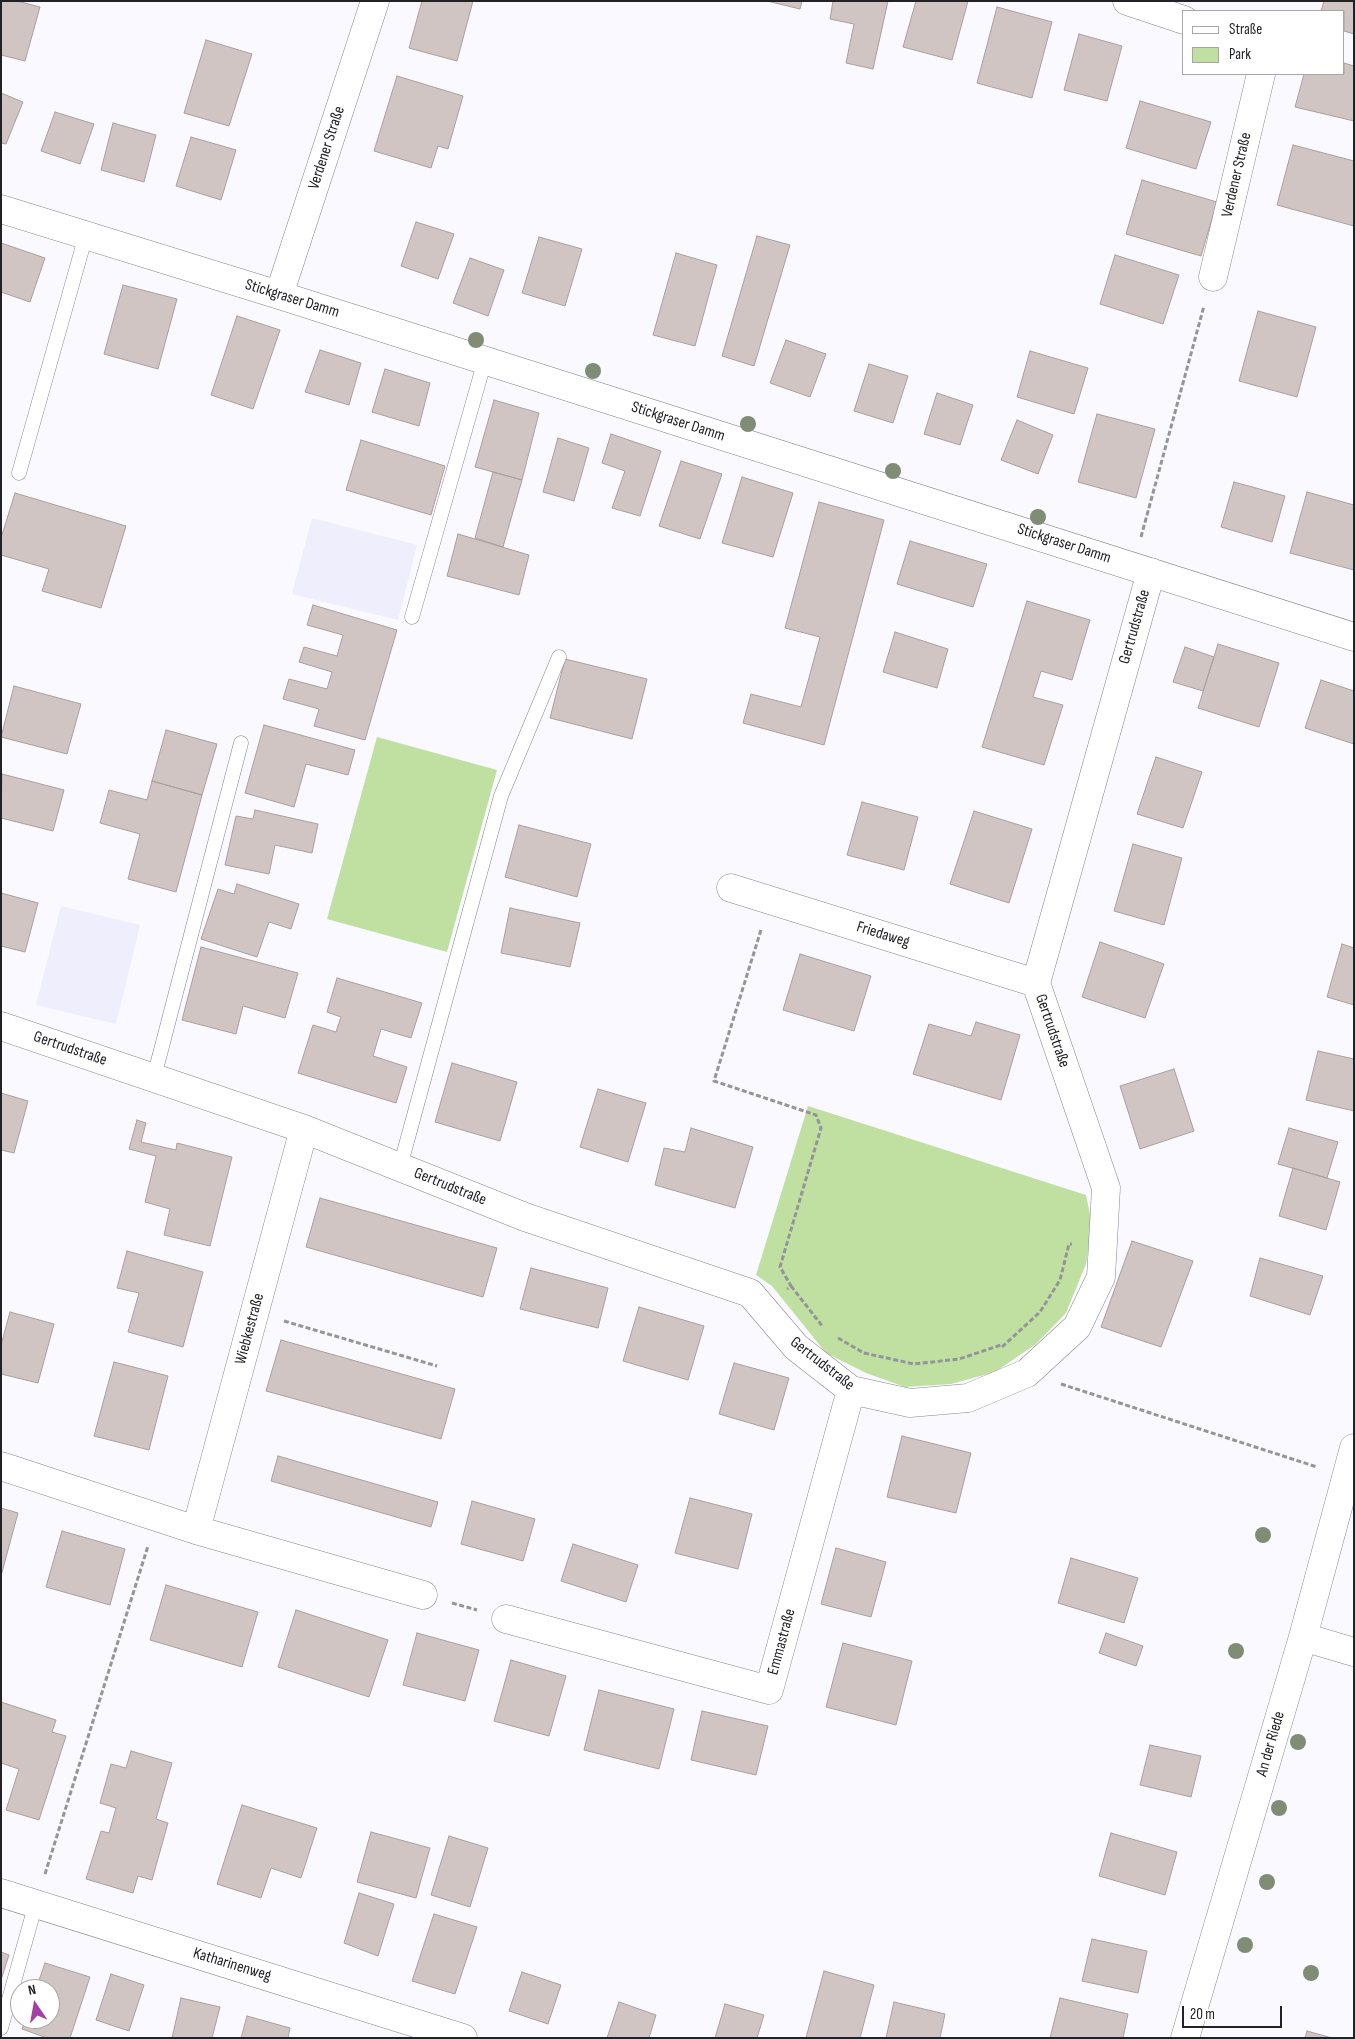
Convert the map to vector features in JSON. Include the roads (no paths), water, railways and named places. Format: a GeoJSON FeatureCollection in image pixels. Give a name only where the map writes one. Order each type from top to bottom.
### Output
{"type":"FeatureCollection","features":[{"type":"Feature","properties":{"kind":"street","name":"Verdener Straße"},"geometry":{"type":"LineString","coordinates":[[279,295],[375,1]]}},
{"type":"Feature","properties":{"kind":"street"},"geometry":{"type":"LineString","coordinates":[[1127,1],[1173,12]]}},
{"type":"Feature","properties":{"kind":"street","name":"Verdener Straße"},"geometry":{"type":"LineString","coordinates":[[1213,276],[1261,75]]}},
{"type":"Feature","properties":{"kind":"street","name":"Stickgraser Damm"},"geometry":{"type":"LineString","coordinates":[[1,209],[485,360],[1354,638]]}},
{"type":"Feature","properties":{"kind":"street","name":"Gertrudstraße"},"geometry":{"type":"LineString","coordinates":[[1,1026],[304,1129],[525,1217],[750,1293],[796,1347],[851,1390],[910,1403],[968,1398],[1023,1375],[1077,1327],[1101,1277],[1106,1188],[1036,983],[1142,569]]}},
{"type":"Feature","properties":{"kind":"street","name":"Friedaweg"},"geometry":{"type":"LineString","coordinates":[[731,888],[1036,983]]}},
{"type":"Feature","properties":{"kind":"street","name":"Wiebkestraße"},"geometry":{"type":"LineString","coordinates":[[196,1530],[304,1129]]}},
{"type":"Feature","properties":{"kind":"street","name":"Emmastraße"},"geometry":{"type":"LineString","coordinates":[[506,1619],[769,1690],[851,1390]]}},
{"type":"Feature","properties":{"kind":"street","name":"An der Riede"},"geometry":{"type":"LineString","coordinates":[[1185,2038],[1303,1637],[1354,1448]]}},
{"type":"Feature","properties":{"kind":"street"},"geometry":{"type":"LineString","coordinates":[[1,1466],[196,1530],[423,1595]]}},
{"type":"Feature","properties":{"kind":"street"},"geometry":{"type":"LineString","coordinates":[[1303,1637],[1354,1652]]}},
{"type":"Feature","properties":{"kind":"street","name":"Katharinenweg"},"geometry":{"type":"LineString","coordinates":[[1,1893],[463,2038]]}},
{"type":"Feature","properties":{"kind":"lane"},"geometry":{"type":"LineString","coordinates":[[19,473],[86,235]]}},
{"type":"Feature","properties":{"kind":"lane"},"geometry":{"type":"LineString","coordinates":[[412,617],[485,360]]}},
{"type":"Feature","properties":{"kind":"lane"},"geometry":{"type":"LineString","coordinates":[[400,1167],[501,796],[559,657]]}},
{"type":"Feature","properties":{"kind":"lane"},"geometry":{"type":"LineString","coordinates":[[154,1078],[241,743]]}},
{"type":"Feature","properties":{"kind":"lane"},"geometry":{"type":"LineString","coordinates":[[1,2028],[36,1903]]}}]}
